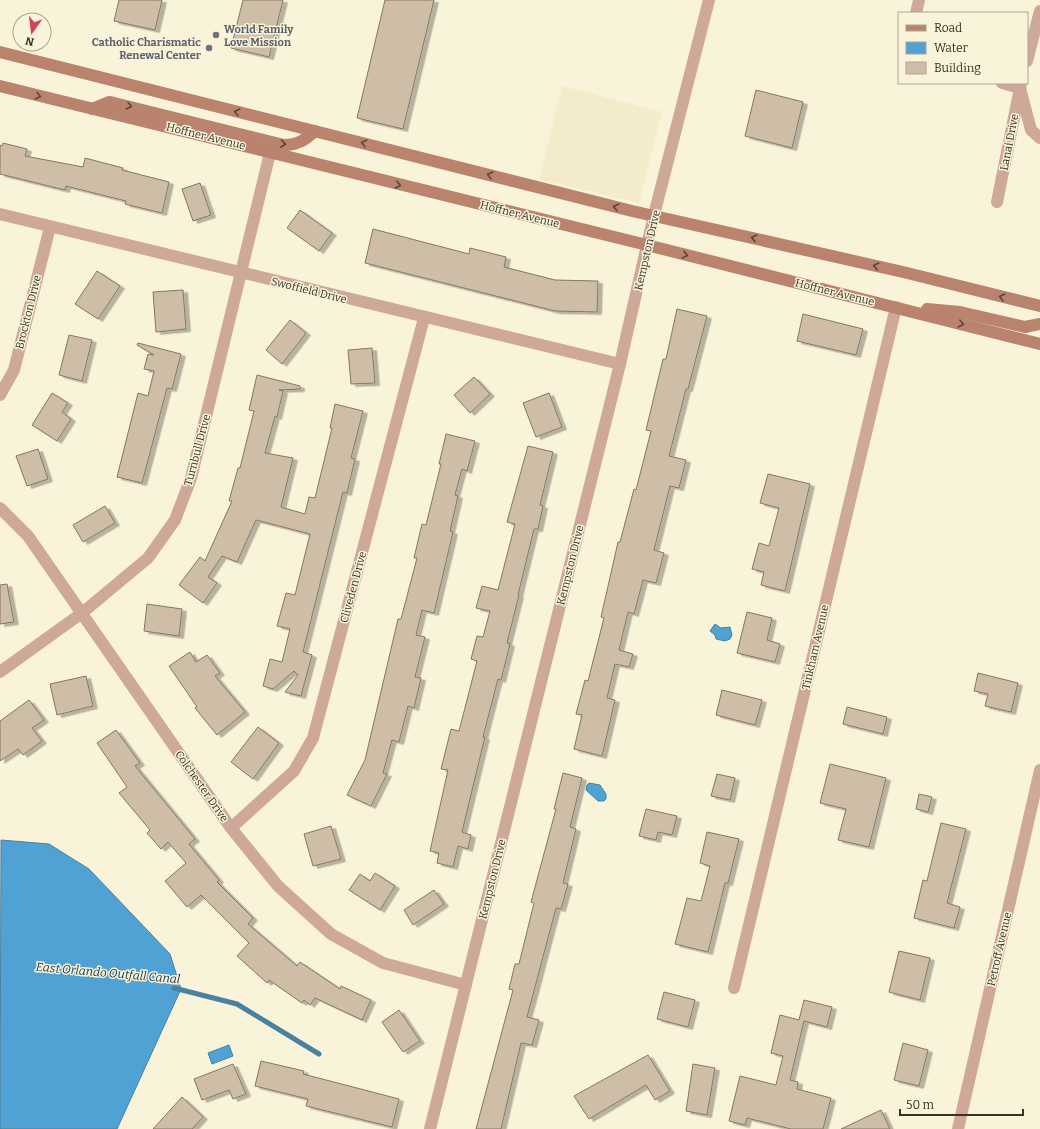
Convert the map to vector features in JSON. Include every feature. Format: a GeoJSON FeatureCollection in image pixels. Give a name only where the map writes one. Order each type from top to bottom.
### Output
{"type":"FeatureCollection","features":[{"type":"Feature","properties":{"kind":"main road"},"geometry":{"type":"LineString","coordinates":[[0,52],[654,215],[1040,306]]}},
{"type":"Feature","properties":{"kind":"main road","name":"Hoffner Avenue"},"geometry":{"type":"LineString","coordinates":[[0,86],[647,245],[1040,344]]}},
{"type":"Feature","properties":{"kind":"main road"},"geometry":{"type":"LineString","coordinates":[[92,109],[109,102],[284,145],[292,145],[303,141],[315,131]]}},
{"type":"Feature","properties":{"kind":"main road"},"geometry":{"type":"LineString","coordinates":[[896,307],[960,312],[1025,327],[1040,324]]}},
{"type":"Feature","properties":{"kind":"street","name":"Kempston Drive"},"geometry":{"type":"LineString","coordinates":[[430,1129],[620,364],[654,215],[709,0]]}},
{"type":"Feature","properties":{"kind":"street"},"geometry":{"type":"LineString","coordinates":[[916,12],[919,0]]}},
{"type":"Feature","properties":{"kind":"street"},"geometry":{"type":"LineString","coordinates":[[1028,57],[1040,11]]}},
{"type":"Feature","properties":{"kind":"street"},"geometry":{"type":"LineString","coordinates":[[1008,84],[1020,86],[1031,130],[1040,138]]}},
{"type":"Feature","properties":{"kind":"street","name":"Lanai Drive"},"geometry":{"type":"LineString","coordinates":[[997,202],[1020,86]]}},
{"type":"Feature","properties":{"kind":"street","name":"Turnbull Drive"},"geometry":{"type":"LineString","coordinates":[[0,672],[82,614],[148,558],[175,520],[191,478],[270,153]]}},
{"type":"Feature","properties":{"kind":"street","name":"Swoffield Drive"},"geometry":{"type":"LineString","coordinates":[[0,214],[240,274],[620,364]]}},
{"type":"Feature","properties":{"kind":"street","name":"Brockton Drive"},"geometry":{"type":"LineString","coordinates":[[0,395],[14,370],[50,227]]}},
{"type":"Feature","properties":{"kind":"street","name":"Tinkham Avenue"},"geometry":{"type":"LineString","coordinates":[[734,988],[896,307]]}},
{"type":"Feature","properties":{"kind":"street","name":"Cliveden Drive"},"geometry":{"type":"LineString","coordinates":[[231,828],[294,771],[313,738],[424,318]]}},
{"type":"Feature","properties":{"kind":"street","name":"Colchester Drive"},"geometry":{"type":"LineString","coordinates":[[0,508],[28,536],[231,828],[278,886],[331,934],[383,963],[466,985]]}},
{"type":"Feature","properties":{"kind":"street","name":"Petroff Avenue"},"geometry":{"type":"LineString","coordinates":[[958,1129],[1040,770]]}},
{"type":"Feature","properties":{"kind":"shaded area"},"geometry":{"type":"Polygon","coordinates":[[[562,86],[662,112],[639,203],[539,179],[562,86]]]}},
{"type":"Feature","properties":{"kind":"water"},"geometry":{"type":"Polygon","coordinates":[[[715,624],[721,628],[730,627],[732,635],[730,639],[725,641],[716,639],[715,635],[710,631],[715,624]]]}},
{"type":"Feature","properties":{"kind":"water"},"geometry":{"type":"Polygon","coordinates":[[[589,783],[600,785],[606,794],[606,799],[604,801],[598,801],[586,790],[589,783]]]}},
{"type":"Feature","properties":{"kind":"water"},"geometry":{"type":"Polygon","coordinates":[[[1,840],[49,844],[89,869],[170,954],[181,989],[117,1129],[0,1129],[1,840]]]}},
{"type":"Feature","properties":{"kind":"water"},"geometry":{"type":"Polygon","coordinates":[[[229,1045],[233,1056],[212,1064],[208,1053],[229,1045]]]}},
{"type":"Feature","properties":{"kind":"building"},"geometry":{"type":"Polygon","coordinates":[[[119,0],[162,0],[155,30],[114,21],[119,0]]]}},
{"type":"Feature","properties":{"kind":"building"},"geometry":{"type":"Polygon","coordinates":[[[243,0],[283,0],[269,57],[231,48],[243,0]]]}},
{"type":"Feature","properties":{"kind":"building"},"geometry":{"type":"Polygon","coordinates":[[[385,0],[434,0],[403,129],[357,118],[385,0]]]}},
{"type":"Feature","properties":{"kind":"building"},"geometry":{"type":"Polygon","coordinates":[[[756,90],[803,102],[792,148],[745,136],[756,90]]]}},
{"type":"Feature","properties":{"kind":"building"},"geometry":{"type":"Polygon","coordinates":[[[3,143],[27,149],[25,156],[83,167],[85,158],[123,168],[122,170],[169,182],[162,213],[125,204],[126,201],[66,186],[65,190],[0,174],[0,145],[2,146],[3,143]]]}},
{"type":"Feature","properties":{"kind":"building"},"geometry":{"type":"Polygon","coordinates":[[[200,183],[211,215],[193,221],[182,189],[200,183]]]}},
{"type":"Feature","properties":{"kind":"building"},"geometry":{"type":"Polygon","coordinates":[[[300,210],[332,233],[319,251],[287,228],[300,210]]]}},
{"type":"Feature","properties":{"kind":"building"},"geometry":{"type":"Polygon","coordinates":[[[373,229],[469,254],[470,248],[506,257],[504,267],[555,280],[598,281],[597,312],[555,311],[365,263],[373,229]]]}},
{"type":"Feature","properties":{"kind":"building"},"geometry":{"type":"Polygon","coordinates":[[[97,271],[120,286],[98,319],[75,304],[97,271]]]}},
{"type":"Feature","properties":{"kind":"building"},"geometry":{"type":"Polygon","coordinates":[[[183,290],[186,329],[156,332],[153,292],[183,290]]]}},
{"type":"Feature","properties":{"kind":"building"},"geometry":{"type":"Polygon","coordinates":[[[677,309],[707,316],[669,456],[686,460],[679,488],[670,486],[654,550],[664,553],[656,583],[643,580],[634,614],[628,612],[619,650],[633,654],[629,667],[615,664],[607,698],[615,700],[602,756],[574,749],[582,715],[576,714],[585,680],[588,681],[604,618],[601,617],[618,542],[620,542],[634,489],[636,490],[651,431],[646,430],[663,359],[666,359],[677,309]]]}},
{"type":"Feature","properties":{"kind":"building"},"geometry":{"type":"Polygon","coordinates":[[[803,314],[863,329],[856,355],[797,341],[803,314]]]}},
{"type":"Feature","properties":{"kind":"building"},"geometry":{"type":"Polygon","coordinates":[[[290,320],[306,333],[282,364],[266,350],[290,320]]]}},
{"type":"Feature","properties":{"kind":"building"},"geometry":{"type":"Polygon","coordinates":[[[69,335],[92,340],[82,381],[59,375],[69,335]]]}},
{"type":"Feature","properties":{"kind":"building"},"geometry":{"type":"Polygon","coordinates":[[[138,343],[181,354],[172,389],[167,388],[142,483],[117,477],[138,393],[148,396],[154,371],[144,369],[148,354],[154,355],[137,345],[138,343]]]}},
{"type":"Feature","properties":{"kind":"building"},"geometry":{"type":"Polygon","coordinates":[[[372,348],[375,383],[351,384],[348,350],[372,348]]]}},
{"type":"Feature","properties":{"kind":"building"},"geometry":{"type":"Polygon","coordinates":[[[257,375],[300,386],[300,389],[279,390],[283,391],[277,417],[275,416],[265,453],[293,458],[281,507],[305,514],[309,497],[315,498],[332,428],[330,428],[335,404],[363,411],[351,458],[355,459],[347,493],[343,492],[303,652],[312,655],[301,696],[285,692],[298,675],[294,671],[273,689],[263,686],[270,659],[282,662],[290,629],[277,626],[286,593],[295,595],[310,534],[256,520],[237,562],[222,556],[208,577],[217,583],[203,603],[179,585],[200,557],[205,561],[232,501],[229,501],[238,468],[240,468],[254,411],[249,410],[257,375]]]}},
{"type":"Feature","properties":{"kind":"building"},"geometry":{"type":"Polygon","coordinates":[[[474,377],[490,394],[470,413],[454,395],[474,377]]]}},
{"type":"Feature","properties":{"kind":"building"},"geometry":{"type":"Polygon","coordinates":[[[52,393],[68,403],[62,412],[71,419],[57,441],[32,425],[52,393]]]}},
{"type":"Feature","properties":{"kind":"building"},"geometry":{"type":"Polygon","coordinates":[[[549,393],[562,427],[536,437],[523,403],[549,393]]]}},
{"type":"Feature","properties":{"kind":"building"},"geometry":{"type":"Polygon","coordinates":[[[446,434],[475,441],[467,471],[462,469],[455,495],[458,496],[450,531],[453,532],[434,613],[422,610],[416,635],[425,637],[415,677],[421,678],[414,708],[408,706],[399,742],[392,740],[383,773],[387,774],[371,806],[347,795],[365,760],[398,619],[401,619],[417,558],[414,558],[422,524],[426,525],[441,464],[439,464],[446,434]]]}},
{"type":"Feature","properties":{"kind":"building"},"geometry":{"type":"Polygon","coordinates":[[[528,446],[553,452],[540,505],[543,506],[538,529],[534,529],[507,643],[510,644],[501,680],[498,679],[483,737],[485,737],[462,832],[471,835],[468,849],[458,846],[453,867],[437,863],[439,853],[430,851],[448,770],[441,769],[451,729],[459,731],[477,661],[471,659],[477,636],[483,637],[490,611],[476,608],[482,586],[498,590],[515,524],[507,522],[528,446]]]}},
{"type":"Feature","properties":{"kind":"building"},"geometry":{"type":"Polygon","coordinates":[[[38,449],[48,479],[27,486],[16,456],[38,449]]]}},
{"type":"Feature","properties":{"kind":"building"},"geometry":{"type":"Polygon","coordinates":[[[768,474],[810,484],[785,591],[761,585],[764,572],[752,569],[759,543],[769,546],[779,508],[760,503],[768,474]]]}},
{"type":"Feature","properties":{"kind":"building"},"geometry":{"type":"Polygon","coordinates":[[[105,506],[115,523],[83,542],[73,525],[105,506]]]}},
{"type":"Feature","properties":{"kind":"building"},"geometry":{"type":"Polygon","coordinates":[[[7,584],[14,622],[0,624],[0,585],[7,584]]]}},
{"type":"Feature","properties":{"kind":"building"},"geometry":{"type":"Polygon","coordinates":[[[147,604],[182,609],[179,636],[144,631],[147,604]]]}},
{"type":"Feature","properties":{"kind":"building"},"geometry":{"type":"Polygon","coordinates":[[[747,612],[772,618],[767,640],[780,644],[775,662],[737,653],[747,612]]]}},
{"type":"Feature","properties":{"kind":"building"},"geometry":{"type":"Polygon","coordinates":[[[190,652],[196,662],[207,655],[220,673],[215,676],[245,712],[217,735],[195,708],[197,707],[169,666],[190,652]]]}},
{"type":"Feature","properties":{"kind":"building"},"geometry":{"type":"Polygon","coordinates":[[[978,673],[1018,683],[1011,712],[985,706],[988,694],[974,691],[978,673]]]}},
{"type":"Feature","properties":{"kind":"building"},"geometry":{"type":"Polygon","coordinates":[[[86,676],[93,706],[57,715],[50,684],[86,676]]]}},
{"type":"Feature","properties":{"kind":"building"},"geometry":{"type":"Polygon","coordinates":[[[722,690],[762,700],[755,725],[716,715],[722,690]]]}},
{"type":"Feature","properties":{"kind":"building"},"geometry":{"type":"Polygon","coordinates":[[[29,700],[44,720],[32,728],[42,741],[23,755],[18,749],[0,761],[0,721],[29,700]]]}},
{"type":"Feature","properties":{"kind":"building"},"geometry":{"type":"Polygon","coordinates":[[[847,707],[887,717],[883,734],[843,724],[847,707]]]}},
{"type":"Feature","properties":{"kind":"building"},"geometry":{"type":"Polygon","coordinates":[[[258,727],[279,743],[253,779],[231,762],[258,727]]]}},
{"type":"Feature","properties":{"kind":"building"},"geometry":{"type":"Polygon","coordinates":[[[116,730],[140,763],[135,766],[195,839],[189,844],[219,880],[217,882],[253,918],[248,924],[297,966],[300,962],[340,989],[341,986],[371,1000],[362,1020],[315,998],[310,1005],[304,1000],[302,1003],[269,980],[267,983],[237,956],[249,943],[201,895],[187,907],[165,881],[186,863],[168,842],[161,849],[147,833],[150,830],[119,793],[127,787],[97,743],[116,730]]]}},
{"type":"Feature","properties":{"kind":"building"},"geometry":{"type":"Polygon","coordinates":[[[830,764],[886,778],[869,847],[838,840],[846,809],[820,803],[830,764]]]}},
{"type":"Feature","properties":{"kind":"building"},"geometry":{"type":"Polygon","coordinates":[[[563,773],[582,778],[570,827],[576,829],[563,883],[568,884],[561,909],[556,908],[527,1017],[539,1020],[532,1045],[521,1043],[501,1129],[476,1129],[513,990],[509,989],[515,964],[519,964],[534,903],[531,902],[556,809],[554,809],[563,773]]]}},
{"type":"Feature","properties":{"kind":"building"},"geometry":{"type":"Polygon","coordinates":[[[717,774],[735,778],[730,800],[711,796],[717,774]]]}},
{"type":"Feature","properties":{"kind":"building"},"geometry":{"type":"Polygon","coordinates":[[[919,794],[932,797],[928,812],[916,809],[919,794]]]}},
{"type":"Feature","properties":{"kind":"building"},"geometry":{"type":"Polygon","coordinates":[[[646,809],[677,816],[672,835],[658,832],[656,840],[639,836],[646,809]]]}},
{"type":"Feature","properties":{"kind":"building"},"geometry":{"type":"Polygon","coordinates":[[[941,823],[966,829],[947,903],[960,907],[954,928],[914,918],[923,880],[927,881],[941,823]]]}},
{"type":"Feature","properties":{"kind":"building"},"geometry":{"type":"Polygon","coordinates":[[[331,826],[341,859],[313,866],[304,834],[331,826]]]}},
{"type":"Feature","properties":{"kind":"building"},"geometry":{"type":"Polygon","coordinates":[[[707,832],[739,839],[728,883],[725,883],[708,952],[675,944],[687,898],[701,901],[710,866],[700,863],[707,832]]]}},
{"type":"Feature","properties":{"kind":"building"},"geometry":{"type":"Polygon","coordinates":[[[375,873],[395,886],[380,910],[349,890],[360,874],[370,881],[375,873]]]}},
{"type":"Feature","properties":{"kind":"building"},"geometry":{"type":"Polygon","coordinates":[[[434,890],[444,904],[413,925],[404,910],[434,890]]]}},
{"type":"Feature","properties":{"kind":"building"},"geometry":{"type":"Polygon","coordinates":[[[899,951],[930,958],[920,1000],[889,992],[899,951]]]}},
{"type":"Feature","properties":{"kind":"building"},"geometry":{"type":"Polygon","coordinates":[[[664,992],[695,1000],[688,1027],[657,1019],[664,992]]]}},
{"type":"Feature","properties":{"kind":"building"},"geometry":{"type":"Polygon","coordinates":[[[804,1000],[832,1007],[827,1027],[804,1021],[790,1080],[798,1082],[797,1089],[831,1098],[823,1129],[791,1129],[747,1118],[745,1125],[729,1121],[740,1076],[776,1085],[783,1056],[771,1053],[780,1015],[799,1020],[804,1000]]]}},
{"type":"Feature","properties":{"kind":"building"},"geometry":{"type":"Polygon","coordinates":[[[399,1010],[420,1041],[403,1052],[382,1022],[399,1010]]]}},
{"type":"Feature","properties":{"kind":"building"},"geometry":{"type":"Polygon","coordinates":[[[903,1043],[928,1050],[919,1086],[894,1080],[903,1043]]]}},
{"type":"Feature","properties":{"kind":"building"},"geometry":{"type":"Polygon","coordinates":[[[648,1055],[670,1091],[655,1100],[646,1085],[589,1119],[574,1096],[648,1055]]]}},
{"type":"Feature","properties":{"kind":"building"},"geometry":{"type":"Polygon","coordinates":[[[261,1061],[304,1071],[303,1074],[399,1099],[392,1127],[306,1106],[308,1099],[255,1086],[261,1061]]]}},
{"type":"Feature","properties":{"kind":"building"},"geometry":{"type":"Polygon","coordinates":[[[233,1064],[246,1094],[233,1099],[229,1090],[202,1100],[194,1079],[233,1064]]]}},
{"type":"Feature","properties":{"kind":"building"},"geometry":{"type":"Polygon","coordinates":[[[693,1064],[715,1068],[707,1115],[686,1111],[693,1064]]]}},
{"type":"Feature","properties":{"kind":"building"},"geometry":{"type":"Polygon","coordinates":[[[182,1097],[203,1117],[192,1129],[153,1129],[182,1097]]]}},
{"type":"Feature","properties":{"kind":"building"},"geometry":{"type":"Polygon","coordinates":[[[881,1110],[890,1129],[841,1129],[881,1110]]]}},
{"type":"Feature","properties":{"kind":"waterway","name":"East Orlando Outfall Canal"},"geometry":{"type":"LineString","coordinates":[[174,988],[237,1004],[319,1054]]}},
{"type":"Feature","properties":{"kind":"place","name":"World Family Love Mission"},"geometry":{"type":"Point","coordinates":[216,35]}},
{"type":"Feature","properties":{"kind":"place","name":"Catholic Charismatic Renewal Center"},"geometry":{"type":"Point","coordinates":[209,48]}}]}
